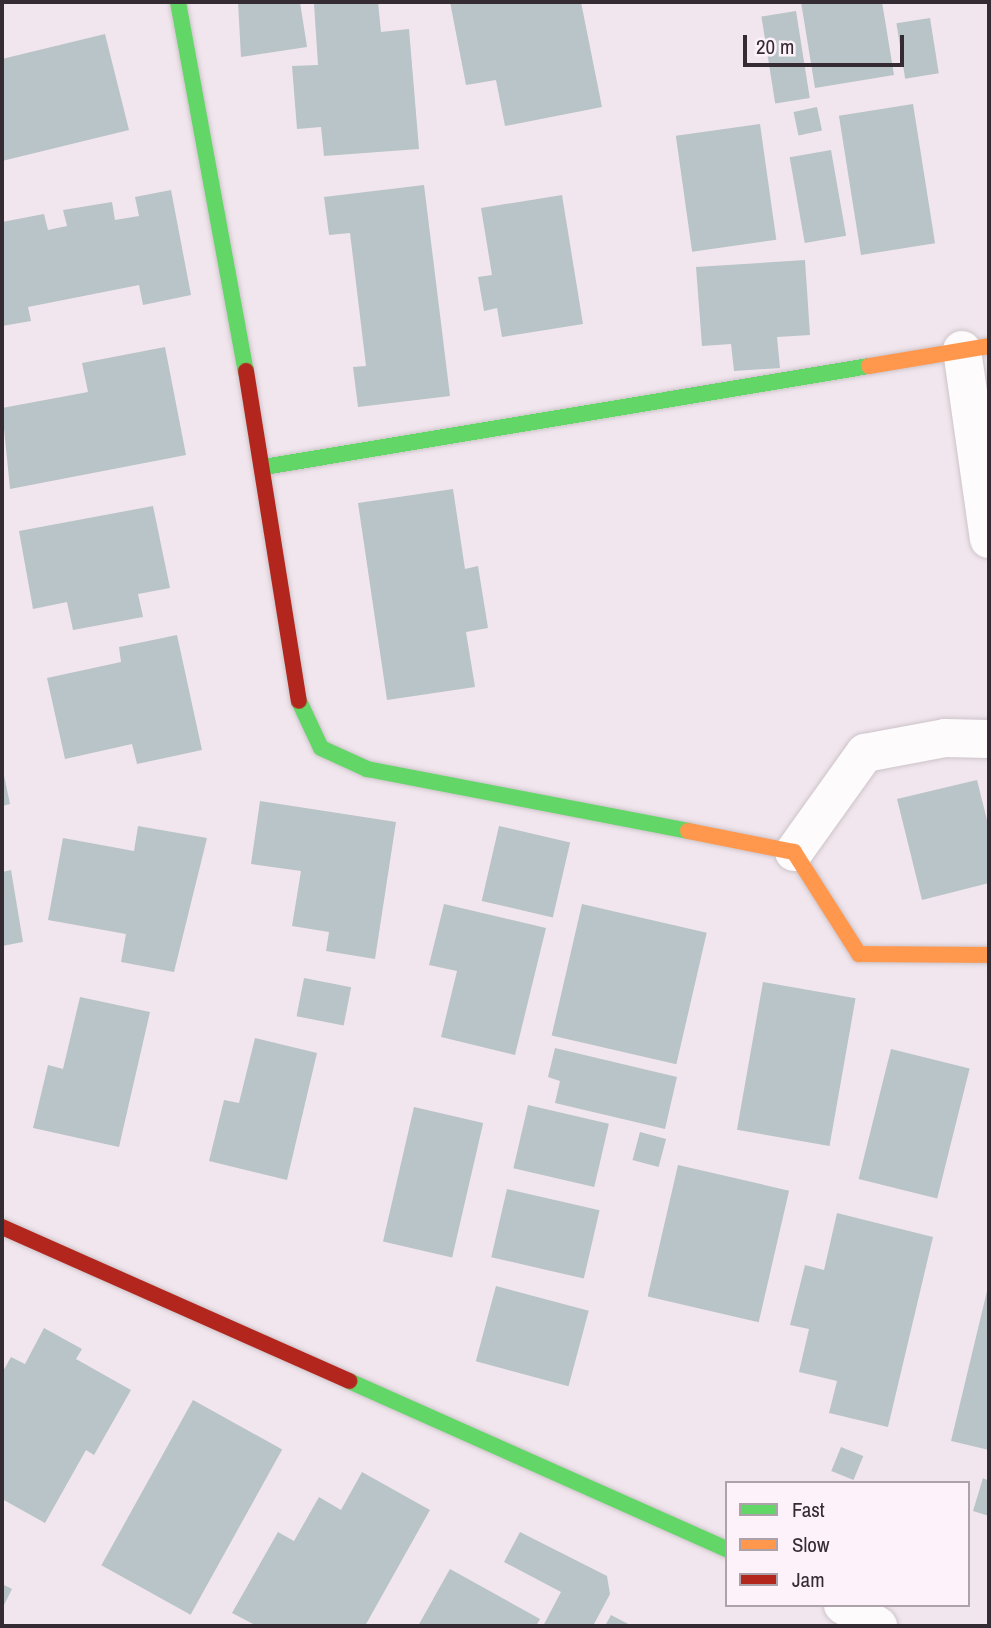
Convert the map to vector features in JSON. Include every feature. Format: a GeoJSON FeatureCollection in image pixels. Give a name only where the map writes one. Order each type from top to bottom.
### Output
{"type":"FeatureCollection","features":[{"type":"Feature","properties":{"kind":"street"},"geometry":{"type":"LineString","coordinates":[[178,2],[264,467],[296,694],[321,748],[367,769],[794,852],[859,954],[989,955]]}},
{"type":"Feature","properties":{"kind":"street"},"geometry":{"type":"LineString","coordinates":[[264,467],[976,348],[989,539]]}},
{"type":"Feature","properties":{"kind":"street"},"geometry":{"type":"LineString","coordinates":[[794,852],[865,753],[945,738],[989,739]]}},
{"type":"Feature","properties":{"kind":"street"},"geometry":{"type":"LineString","coordinates":[[2,1227],[725,1548]]}},
{"type":"Feature","properties":{"kind":"street"},"geometry":{"type":"LineString","coordinates":[[846,1607],[878,1626]]}},
{"type":"Feature","properties":{"kind":"building"},"geometry":{"type":"Polygon","coordinates":[[[238,2],[300,2],[307,47],[241,57],[238,2]]]}},
{"type":"Feature","properties":{"kind":"building"},"geometry":{"type":"Polygon","coordinates":[[[378,2],[381,32],[409,29],[419,149],[324,156],[321,127],[297,129],[292,66],[318,65],[314,4],[378,2]]]}},
{"type":"Feature","properties":{"kind":"building"},"geometry":{"type":"Polygon","coordinates":[[[450,2],[581,2],[602,107],[505,126],[496,80],[466,85],[450,2]]]}},
{"type":"Feature","properties":{"kind":"building"},"geometry":{"type":"Polygon","coordinates":[[[801,2],[882,2],[894,75],[815,88],[801,2]]]}},
{"type":"Feature","properties":{"kind":"building"},"geometry":{"type":"Polygon","coordinates":[[[796,11],[810,98],[775,103],[761,16],[796,11]]]}},
{"type":"Feature","properties":{"kind":"building"},"geometry":{"type":"Polygon","coordinates":[[[930,18],[939,73],[905,79],[896,23],[930,18]]]}},
{"type":"Feature","properties":{"kind":"building"},"geometry":{"type":"Polygon","coordinates":[[[105,34],[129,130],[2,161],[2,59],[105,34]]]}},
{"type":"Feature","properties":{"kind":"building"},"geometry":{"type":"Polygon","coordinates":[[[913,104],[935,243],[861,255],[839,116],[913,104]]]}},
{"type":"Feature","properties":{"kind":"building"},"geometry":{"type":"Polygon","coordinates":[[[817,107],[822,130],[799,135],[794,112],[817,107]]]}},
{"type":"Feature","properties":{"kind":"building"},"geometry":{"type":"Polygon","coordinates":[[[760,124],[776,240],[692,252],[676,136],[760,124]]]}},
{"type":"Feature","properties":{"kind":"building"},"geometry":{"type":"Polygon","coordinates":[[[831,150],[846,236],[805,243],[790,157],[831,150]]]}},
{"type":"Feature","properties":{"kind":"building"},"geometry":{"type":"Polygon","coordinates":[[[424,185],[450,396],[358,407],[353,367],[366,366],[350,233],[329,235],[324,197],[424,185]]]}},
{"type":"Feature","properties":{"kind":"building"},"geometry":{"type":"Polygon","coordinates":[[[171,190],[191,295],[143,305],[139,285],[28,307],[31,321],[2,326],[2,222],[44,214],[48,230],[67,226],[63,210],[112,202],[115,220],[139,216],[135,197],[171,190]]]}},
{"type":"Feature","properties":{"kind":"building"},"geometry":{"type":"Polygon","coordinates":[[[562,195],[583,324],[502,337],[497,308],[484,311],[478,277],[492,275],[481,208],[562,195]]]}},
{"type":"Feature","properties":{"kind":"building"},"geometry":{"type":"Polygon","coordinates":[[[805,260],[810,335],[777,337],[780,368],[734,371],[731,344],[702,346],[696,267],[805,260]]]}},
{"type":"Feature","properties":{"kind":"building"},"geometry":{"type":"Polygon","coordinates":[[[165,347],[186,455],[10,489],[2,408],[88,392],[82,363],[165,347]]]}},
{"type":"Feature","properties":{"kind":"building"},"geometry":{"type":"Polygon","coordinates":[[[453,489],[465,569],[478,566],[488,628],[466,632],[475,687],[387,700],[358,503],[453,489]]]}},
{"type":"Feature","properties":{"kind":"building"},"geometry":{"type":"Polygon","coordinates":[[[153,506],[170,588],[138,594],[143,617],[73,630],[67,602],[33,609],[19,531],[153,506]]]}},
{"type":"Feature","properties":{"kind":"building"},"geometry":{"type":"Polygon","coordinates":[[[177,635],[202,750],[137,764],[132,744],[65,759],[47,678],[121,662],[119,647],[177,635]]]}},
{"type":"Feature","properties":{"kind":"building"},"geometry":{"type":"Polygon","coordinates":[[[2,766],[10,804],[2,806],[2,766]]]}},
{"type":"Feature","properties":{"kind":"building"},"geometry":{"type":"Polygon","coordinates":[[[977,780],[989,828],[989,883],[922,900],[897,799],[977,780]]]}},
{"type":"Feature","properties":{"kind":"building"},"geometry":{"type":"Polygon","coordinates":[[[260,801],[396,822],[375,959],[326,951],[329,932],[292,926],[301,871],[251,864],[260,801]]]}},
{"type":"Feature","properties":{"kind":"building"},"geometry":{"type":"Polygon","coordinates":[[[138,826],[207,838],[174,972],[121,962],[126,934],[48,920],[63,838],[134,851],[138,826]]]}},
{"type":"Feature","properties":{"kind":"building"},"geometry":{"type":"Polygon","coordinates":[[[499,826],[570,842],[553,917],[482,901],[499,826]]]}},
{"type":"Feature","properties":{"kind":"building"},"geometry":{"type":"Polygon","coordinates":[[[11,870],[23,942],[2,946],[2,872],[11,870]]]}},
{"type":"Feature","properties":{"kind":"building"},"geometry":{"type":"Polygon","coordinates":[[[444,904],[546,928],[515,1055],[441,1037],[457,971],[429,965],[444,904]]]}},
{"type":"Feature","properties":{"kind":"building"},"geometry":{"type":"Polygon","coordinates":[[[582,904],[707,933],[676,1064],[552,1036],[582,904]]]}},
{"type":"Feature","properties":{"kind":"building"},"geometry":{"type":"Polygon","coordinates":[[[304,978],[351,987],[344,1025],[297,1016],[304,978]]]}},
{"type":"Feature","properties":{"kind":"building"},"geometry":{"type":"Polygon","coordinates":[[[763,982],[856,998],[830,1146],[737,1130],[763,982]]]}},
{"type":"Feature","properties":{"kind":"building"},"geometry":{"type":"Polygon","coordinates":[[[80,997],[150,1012],[119,1147],[33,1128],[48,1065],[63,1069],[80,997]]]}},
{"type":"Feature","properties":{"kind":"building"},"geometry":{"type":"Polygon","coordinates":[[[255,1038],[317,1053],[287,1180],[209,1161],[224,1100],[239,1103],[255,1038]]]}},
{"type":"Feature","properties":{"kind":"building"},"geometry":{"type":"Polygon","coordinates":[[[555,1048],[677,1077],[665,1129],[555,1103],[560,1081],[548,1077],[555,1048]]]}},
{"type":"Feature","properties":{"kind":"building"},"geometry":{"type":"Polygon","coordinates":[[[891,1049],[970,1069],[937,1199],[859,1179],[891,1049]]]}},
{"type":"Feature","properties":{"kind":"building"},"geometry":{"type":"Polygon","coordinates":[[[528,1105],[609,1124],[594,1187],[513,1168],[528,1105]]]}},
{"type":"Feature","properties":{"kind":"building"},"geometry":{"type":"Polygon","coordinates":[[[414,1107],[483,1123],[452,1257],[383,1241],[414,1107]]]}},
{"type":"Feature","properties":{"kind":"building"},"geometry":{"type":"Polygon","coordinates":[[[640,1132],[666,1139],[659,1167],[632,1160],[640,1132]]]}},
{"type":"Feature","properties":{"kind":"building"},"geometry":{"type":"Polygon","coordinates":[[[678,1165],[789,1191],[759,1322],[648,1297],[678,1165]]]}},
{"type":"Feature","properties":{"kind":"building"},"geometry":{"type":"Polygon","coordinates":[[[507,1189],[600,1210],[584,1279],[491,1257],[507,1189]]]}},
{"type":"Feature","properties":{"kind":"building"},"geometry":{"type":"Polygon","coordinates":[[[837,1213],[933,1237],[888,1427],[829,1413],[837,1381],[799,1372],[809,1329],[790,1325],[805,1265],[824,1270],[837,1213]]]}},
{"type":"Feature","properties":{"kind":"building"},"geometry":{"type":"Polygon","coordinates":[[[496,1286],[589,1311],[569,1386],[476,1361],[496,1286]]]}},
{"type":"Feature","properties":{"kind":"building"},"geometry":{"type":"Polygon","coordinates":[[[989,1287],[989,1450],[951,1441],[989,1287]]]}},
{"type":"Feature","properties":{"kind":"building"},"geometry":{"type":"Polygon","coordinates":[[[44,1328],[82,1349],[76,1359],[131,1390],[94,1455],[86,1450],[45,1523],[2,1499],[2,1373],[11,1357],[25,1364],[44,1328]]]}},
{"type":"Feature","properties":{"kind":"building"},"geometry":{"type":"Polygon","coordinates":[[[193,1400],[282,1449],[191,1615],[101,1565],[193,1400]]]}},
{"type":"Feature","properties":{"kind":"building"},"geometry":{"type":"Polygon","coordinates":[[[841,1447],[863,1456],[854,1480],[831,1471],[841,1447]]]}},
{"type":"Feature","properties":{"kind":"building"},"geometry":{"type":"Polygon","coordinates":[[[362,1472],[430,1510],[365,1626],[257,1626],[232,1613],[278,1532],[294,1541],[319,1497],[341,1510],[362,1472]]]}},
{"type":"Feature","properties":{"kind":"building"},"geometry":{"type":"Polygon","coordinates":[[[983,1478],[989,1481],[989,1516],[973,1511],[983,1478]]]}},
{"type":"Feature","properties":{"kind":"building"},"geometry":{"type":"Polygon","coordinates":[[[520,1532],[607,1576],[610,1594],[593,1626],[543,1626],[561,1592],[504,1562],[520,1532]]]}},
{"type":"Feature","properties":{"kind":"building"},"geometry":{"type":"Polygon","coordinates":[[[450,1569],[540,1619],[536,1626],[418,1626],[450,1569]]]}},
{"type":"Feature","properties":{"kind":"building"},"geometry":{"type":"Polygon","coordinates":[[[2,1584],[12,1589],[2,1609],[2,1584]]]}},
{"type":"Feature","properties":{"kind":"building"},"geometry":{"type":"Polygon","coordinates":[[[611,1615],[632,1626],[605,1626],[611,1615]]]}},
{"type":"Feature","properties":{"kind":"traffic: fast"},"geometry":{"type":"LineString","coordinates":[[178,2],[246,371]]}},
{"type":"Feature","properties":{"kind":"traffic: fast"},"geometry":{"type":"LineString","coordinates":[[264,467],[869,366]]}},
{"type":"Feature","properties":{"kind":"traffic: fast"},"geometry":{"type":"LineString","coordinates":[[299,701],[321,748],[367,769],[688,831]]}},
{"type":"Feature","properties":{"kind":"traffic: fast"},"geometry":{"type":"LineString","coordinates":[[349,1381],[725,1548]]}},
{"type":"Feature","properties":{"kind":"traffic: slow"},"geometry":{"type":"LineString","coordinates":[[869,366],[989,346]]}},
{"type":"Feature","properties":{"kind":"traffic: slow"},"geometry":{"type":"LineString","coordinates":[[688,831],[794,852],[859,954],[989,955]]}},
{"type":"Feature","properties":{"kind":"traffic: jam"},"geometry":{"type":"LineString","coordinates":[[246,371],[299,701]]}},
{"type":"Feature","properties":{"kind":"traffic: jam"},"geometry":{"type":"LineString","coordinates":[[2,1227],[349,1381]]}}]}
